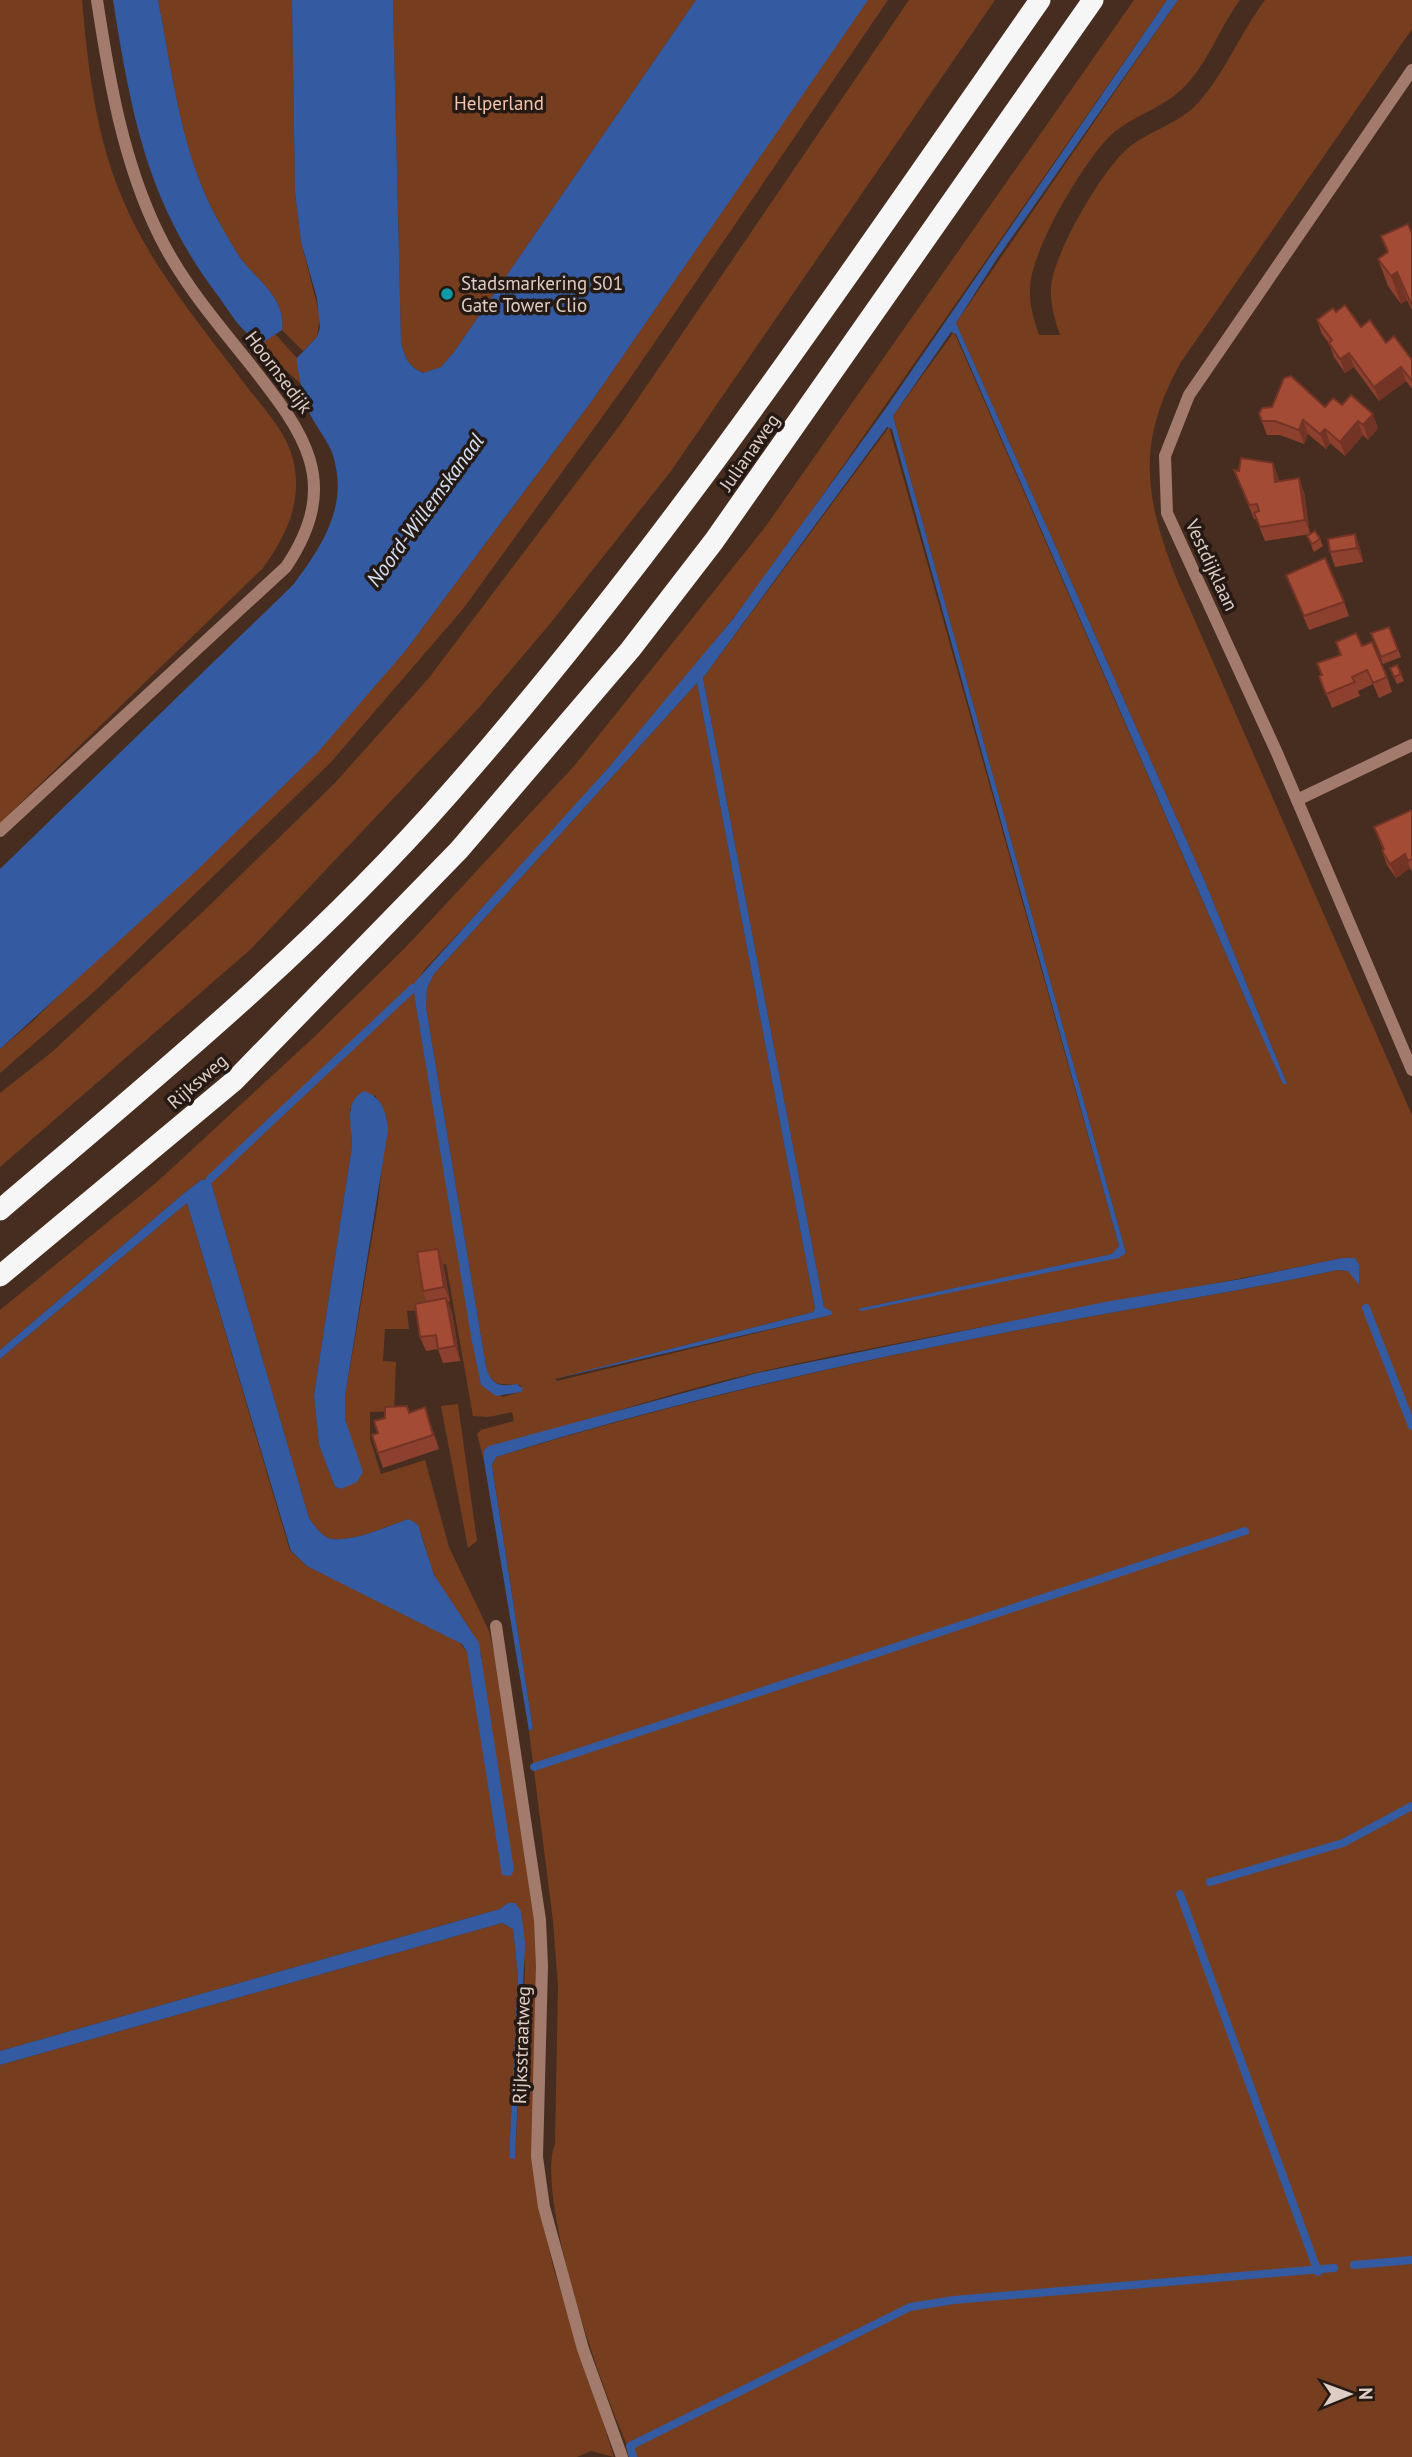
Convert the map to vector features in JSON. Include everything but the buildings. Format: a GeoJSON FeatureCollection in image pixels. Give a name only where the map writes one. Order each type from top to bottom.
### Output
{"type":"FeatureCollection","features":[{"type":"Feature","properties":{"kind":"highway","name":"Julianaweg"},"geometry":{"type":"LineString","coordinates":[[399,846],[481,755],[681,510],[1040,0]]}},
{"type":"Feature","properties":{"kind":"highway","name":"Julianaweg"},"geometry":{"type":"LineString","coordinates":[[407,903],[459,850],[631,650],[714,541],[1093,0]]}},
{"type":"Feature","properties":{"kind":"highway","name":"Rijksweg"},"geometry":{"type":"LineString","coordinates":[[0,1210],[211,1030],[321,928],[399,846]]}},
{"type":"Feature","properties":{"kind":"highway","name":"Rijksweg"},"geometry":{"type":"LineString","coordinates":[[0,1276],[234,1081],[407,903]]}},
{"type":"Feature","properties":{"kind":"street","name":"Hoornsedijk"},"geometry":{"type":"LineString","coordinates":[[0,831],[286,567],[306,533],[314,495],[310,456],[294,420],[181,273],[147,210],[127,153],[97,0]]}},
{"type":"Feature","properties":{"kind":"street","name":"Vestdijklaan"},"geometry":{"type":"LineString","coordinates":[[1412,70],[1189,395],[1165,456],[1167,513],[1297,800],[1412,1070]]}},
{"type":"Feature","properties":{"kind":"street"},"geometry":{"type":"LineString","coordinates":[[1297,800],[1412,745]]}},
{"type":"Feature","properties":{"kind":"street","name":"Rijksstraatweg"},"geometry":{"type":"LineString","coordinates":[[496,1626],[540,1920],[542,1966],[537,2157],[544,2207],[583,2349],[622,2457]]}},
{"type":"Feature","properties":{"kind":"green space"},"geometry":{"type":"Polygon","coordinates":[[[0,0],[82,0],[87,51],[100,128],[114,178],[124,202],[135,227],[163,274],[285,439],[293,459],[296,489],[286,530],[263,568],[0,823],[0,0]]]}},
{"type":"Feature","properties":{"kind":"green space"},"geometry":{"type":"Polygon","coordinates":[[[158,0],[292,0],[295,192],[301,242],[320,316],[317,337],[303,351],[282,330],[280,309],[276,300],[241,259],[206,196],[180,114],[158,0]]]}},
{"type":"Feature","properties":{"kind":"green space","name":"Helperland"},"geometry":{"type":"Polygon","coordinates":[[[393,0],[696,0],[454,352],[441,367],[423,373],[408,361],[401,342],[393,0]]]}},
{"type":"Feature","properties":{"kind":"green space"},"geometry":{"type":"Polygon","coordinates":[[[867,0],[888,0],[631,377],[463,609],[331,762],[97,989],[0,1073],[0,1049],[33,1021],[406,650],[594,398],[867,0]]]}},
{"type":"Feature","properties":{"kind":"green space"},"geometry":{"type":"Polygon","coordinates":[[[909,0],[995,0],[671,471],[549,625],[476,711],[251,949],[0,1167],[0,1093],[52,1052],[210,905],[333,785],[428,679],[620,425],[909,0]]]}},
{"type":"Feature","properties":{"kind":"green space"},"geometry":{"type":"Polygon","coordinates":[[[1134,0],[1167,0],[769,572],[645,726],[424,970],[413,988],[481,1385],[503,1397],[520,1392],[521,1385],[495,1382],[486,1366],[426,1007],[427,988],[434,974],[697,683],[815,1308],[813,1312],[555,1379],[557,1381],[831,1315],[831,1311],[824,1307],[703,678],[889,427],[1119,1246],[1113,1254],[858,1309],[1126,1253],[893,416],[954,332],[1259,1030],[1287,1084],[1206,884],[956,323],[1178,0],[1240,0],[1191,80],[1174,96],[1111,135],[1073,185],[1049,230],[1033,272],[1030,300],[1039,335],[1060,335],[1051,300],[1054,274],[1069,235],[1092,194],[1127,149],[1182,117],[1198,103],[1265,0],[1412,0],[1412,29],[1181,362],[1157,418],[1151,444],[1150,470],[1157,522],[1177,580],[1412,1115],[1412,2457],[633,2457],[590,2348],[563,2252],[554,2207],[551,2170],[555,2144],[558,1986],[553,1921],[529,1731],[533,1729],[492,1465],[496,1457],[643,1415],[942,1345],[1337,1270],[1348,1271],[1360,1283],[1342,1258],[905,1342],[725,1380],[484,1451],[484,1461],[477,1434],[481,1430],[514,1421],[512,1412],[489,1417],[473,1416],[446,1264],[425,1268],[427,1310],[407,1311],[409,1329],[385,1329],[383,1361],[396,1362],[394,1411],[370,1412],[370,1439],[381,1474],[425,1460],[449,1547],[489,1631],[495,1656],[536,1927],[540,2211],[554,2270],[614,2457],[591,2451],[577,2457],[0,2457],[0,2065],[502,1923],[513,1929],[518,1975],[509,2158],[515,2159],[525,1969],[521,1911],[508,1903],[500,1909],[0,2051],[0,1359],[187,1203],[290,1551],[307,1566],[457,1639],[467,1652],[482,1658],[467,1624],[439,1583],[419,1530],[409,1519],[362,1535],[333,1539],[322,1534],[309,1518],[210,1179],[201,1180],[183,1194],[0,1350],[0,1310],[157,1182],[314,1037],[405,948],[575,765],[766,526],[1134,0]],[[375,1095],[350,1108],[352,1146],[314,1395],[319,1445],[335,1487],[341,1489],[349,1435],[345,1418],[345,1396],[378,1203],[387,1119],[375,1095]]]}},
{"type":"Feature","properties":{"kind":"green space"},"geometry":{"type":"Polygon","coordinates":[[[275,334],[297,358],[301,384],[249,337],[262,343],[275,334]]]}},
{"type":"Feature","properties":{"kind":"green space"},"geometry":{"type":"Polygon","coordinates":[[[458,1404],[477,1541],[468,1548],[441,1406],[458,1404]]]}},
{"type":"Feature","properties":{"kind":"water"},"geometry":{"type":"Polygon","coordinates":[[[113,0],[158,0],[180,114],[206,196],[241,259],[270,291],[280,309],[282,330],[262,343],[238,323],[195,262],[159,192],[135,119],[113,0]]]}},
{"type":"Feature","properties":{"kind":"water","name":"Noord-Willemskanaal"},"geometry":{"type":"Polygon","coordinates":[[[292,0],[393,0],[401,342],[408,361],[423,373],[441,367],[454,352],[696,0],[868,0],[594,398],[406,650],[318,752],[196,871],[0,1049],[0,869],[293,585],[323,539],[336,505],[338,488],[331,450],[309,412],[297,364],[297,358],[317,337],[320,328],[317,298],[301,242],[295,192],[292,0]]]}},
{"type":"Feature","properties":{"kind":"water"},"geometry":{"type":"Polygon","coordinates":[[[1167,0],[1178,0],[996,260],[956,323],[1206,884],[1287,1084],[1283,1084],[1259,1030],[956,334],[951,332],[893,416],[1126,1253],[1119,1258],[861,1311],[858,1309],[1112,1254],[1119,1246],[892,429],[887,427],[703,678],[824,1307],[833,1312],[831,1315],[554,1379],[813,1312],[815,1308],[697,683],[434,974],[427,988],[426,1007],[486,1366],[493,1381],[505,1385],[517,1384],[523,1389],[521,1392],[496,1396],[481,1385],[471,1336],[413,988],[415,982],[609,767],[733,619],[886,408],[1167,0]]]}},
{"type":"Feature","properties":{"kind":"water"},"geometry":{"type":"Polygon","coordinates":[[[364,1091],[379,1101],[388,1130],[345,1396],[345,1419],[363,1472],[357,1482],[341,1489],[335,1487],[319,1445],[314,1395],[352,1146],[351,1108],[353,1101],[364,1091]]]}},
{"type":"Feature","properties":{"kind":"water"},"geometry":{"type":"Polygon","coordinates":[[[210,1179],[309,1518],[322,1534],[333,1539],[362,1535],[409,1519],[418,1525],[434,1575],[479,1643],[514,1870],[511,1876],[502,1875],[467,1652],[462,1644],[307,1566],[291,1551],[187,1203],[0,1359],[0,1350],[183,1194],[201,1180],[210,1179]]]}},
{"type":"Feature","properties":{"kind":"water"},"geometry":{"type":"Polygon","coordinates":[[[1342,1258],[1355,1258],[1359,1265],[1359,1285],[1348,1271],[1337,1270],[942,1345],[718,1395],[496,1457],[492,1465],[533,1729],[529,1731],[484,1461],[484,1451],[489,1446],[757,1373],[1105,1302],[1241,1279],[1342,1258]]]}},
{"type":"Feature","properties":{"kind":"water"},"geometry":{"type":"Polygon","coordinates":[[[508,1903],[515,1903],[521,1911],[525,1943],[515,2159],[509,2158],[518,1975],[513,1929],[502,1923],[0,2065],[0,2051],[500,1909],[508,1903]]]}},
{"type":"Feature","properties":{"kind":"waterway"},"geometry":{"type":"LineString","coordinates":[[210,1179],[413,988]]}},
{"type":"Feature","properties":{"kind":"waterway"},"geometry":{"type":"LineString","coordinates":[[1366,1308],[1412,1426]]}},
{"type":"Feature","properties":{"kind":"waterway"},"geometry":{"type":"LineString","coordinates":[[534,1767],[1245,1531]]}},
{"type":"Feature","properties":{"kind":"waterway"},"geometry":{"type":"LineString","coordinates":[[1210,1882],[1343,1843],[1412,1806]]}},
{"type":"Feature","properties":{"kind":"waterway"},"geometry":{"type":"LineString","coordinates":[[1180,1894],[1318,2272]]}},
{"type":"Feature","properties":{"kind":"waterway"},"geometry":{"type":"LineString","coordinates":[[1354,2265],[1412,2260]]}},
{"type":"Feature","properties":{"kind":"waterway"},"geometry":{"type":"LineString","coordinates":[[633,2457],[630,2446],[910,2307],[954,2300],[1334,2268]]}},
{"type":"Feature","properties":{"kind":"place","name":"Stadsmarkering S01 Gate Tower Clio"},"geometry":{"type":"Point","coordinates":[447,294]}}]}
